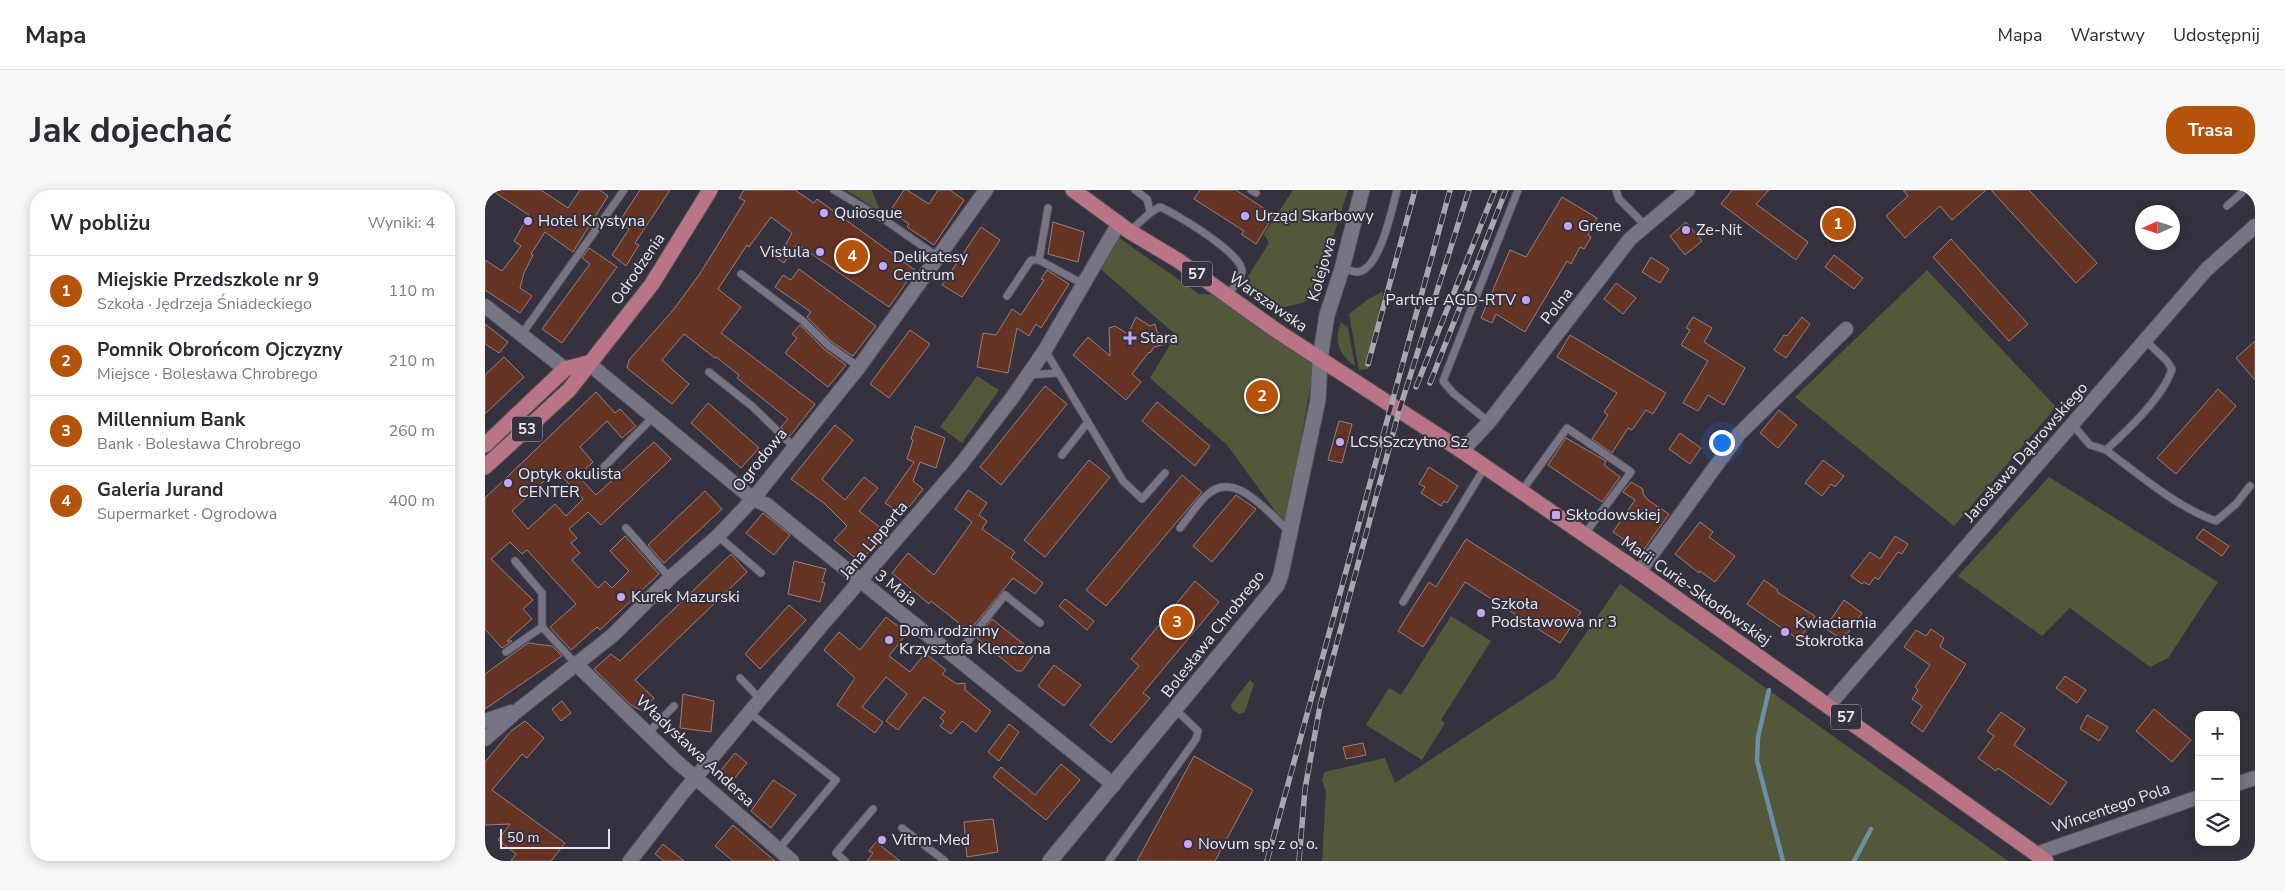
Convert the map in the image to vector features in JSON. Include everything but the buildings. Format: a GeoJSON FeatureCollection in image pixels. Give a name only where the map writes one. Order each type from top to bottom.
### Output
{"type":"FeatureCollection","features":[{"type":"Feature","properties":{"kind":"main road","name":"Odrodzenia"},"geometry":{"type":"LineString","coordinates":[[485,468],[569,390],[588,363],[628,317],[652,284],[710,190]]}},
{"type":"Feature","properties":{"kind":"main road","name":"Warszawska"},"geometry":{"type":"LineString","coordinates":[[1073,190],[1124,227],[1228,295],[1320,359]]}},
{"type":"Feature","properties":{"kind":"main road","name":"Marii Curie-Skłodowskiej"},"geometry":{"type":"LineString","coordinates":[[1320,359],[1462,451],[1639,572],[2041,857]]}},
{"type":"Feature","properties":{"kind":"main road","name":"53"},"geometry":{"type":"LineString","coordinates":[[485,445],[565,370],[588,363]]}},
{"type":"Feature","properties":{"kind":"main road"},"geometry":{"type":"LineString","coordinates":[[565,370],[569,390]]}},
{"type":"Feature","properties":{"kind":"street","name":"Ogrodowa"},"geometry":{"type":"LineString","coordinates":[[485,739],[517,710],[613,635],[670,578],[718,536],[753,499],[859,367],[986,190]]}},
{"type":"Feature","properties":{"kind":"street","name":"Kolejowa"},"geometry":{"type":"LineString","coordinates":[[1320,359],[1327,315],[1342,269],[1362,190]]}},
{"type":"Feature","properties":{"kind":"street","name":"Polna"},"geometry":{"type":"LineString","coordinates":[[1462,451],[1489,422],[1630,239],[1688,190]]}},
{"type":"Feature","properties":{"kind":"street","name":"Jarosława Dąbrowskiego"},"geometry":{"type":"LineString","coordinates":[[1829,705],[2206,270],[2255,226]]}},
{"type":"Feature","properties":{"kind":"street","name":"Jana Lipperta"},"geometry":{"type":"LineString","coordinates":[[633,860],[695,778],[962,463],[1029,375],[1083,284],[1124,227]]}},
{"type":"Feature","properties":{"kind":"street"},"geometry":{"type":"LineString","coordinates":[[485,306],[565,370]]}},
{"type":"Feature","properties":{"kind":"street"},"geometry":{"type":"LineString","coordinates":[[1639,572],[1735,439],[1845,329]]}},
{"type":"Feature","properties":{"kind":"street","name":"Bolesława Chrobrego"},"geometry":{"type":"LineString","coordinates":[[1050,861],[1277,585],[1318,400],[1320,359]]}},
{"type":"Feature","properties":{"kind":"street","name":"3 Maja"},"geometry":{"type":"LineString","coordinates":[[588,363],[753,499],[767,505],[861,583],[1114,785]]}},
{"type":"Feature","properties":{"kind":"street","name":"Władysława Andersa"},"geometry":{"type":"LineString","coordinates":[[576,664],[695,778],[792,861]]}},
{"type":"Feature","properties":{"kind":"street","name":"Ogrodowa"},"geometry":{"type":"LineString","coordinates":[[485,720],[517,710]]}},
{"type":"Feature","properties":{"kind":"street"},"geometry":{"type":"LineString","coordinates":[[2240,783],[2255,778]]}},
{"type":"Feature","properties":{"kind":"street","name":"Wincentego Pola"},"geometry":{"type":"LineString","coordinates":[[2041,857],[2195,799]]}},
{"type":"Feature","properties":{"kind":"lane"},"geometry":{"type":"LineString","coordinates":[[522,334],[624,190]]}},
{"type":"Feature","properties":{"kind":"lane"},"geometry":{"type":"LineString","coordinates":[[834,190],[885,220],[938,257]]}},
{"type":"Feature","properties":{"kind":"lane"},"geometry":{"type":"LineString","coordinates":[[1135,190],[1147,198],[1151,211]]}},
{"type":"Feature","properties":{"kind":"lane"},"geometry":{"type":"LineString","coordinates":[[1342,269],[1357,272],[1366,268],[1376,257],[1397,190]]}},
{"type":"Feature","properties":{"kind":"lane"},"geometry":{"type":"LineString","coordinates":[[1489,422],[1453,393],[1443,381],[1518,190]]}},
{"type":"Feature","properties":{"kind":"lane"},"geometry":{"type":"LineString","coordinates":[[1615,190],[1619,199],[1645,225]]}},
{"type":"Feature","properties":{"kind":"lane"},"geometry":{"type":"LineString","coordinates":[[2227,206],[2245,190]]}},
{"type":"Feature","properties":{"kind":"lane"},"geometry":{"type":"LineString","coordinates":[[1124,227],[1147,218],[1151,211],[1160,207],[1205,234],[1234,256],[1241,265],[1242,273],[1228,295]]}},
{"type":"Feature","properties":{"kind":"lane"},"geometry":{"type":"LineString","coordinates":[[1039,260],[1048,208]]}},
{"type":"Feature","properties":{"kind":"lane"},"geometry":{"type":"LineString","coordinates":[[1007,296],[1031,260],[1039,260],[1083,284]]}},
{"type":"Feature","properties":{"kind":"lane"},"geometry":{"type":"LineString","coordinates":[[741,274],[803,321],[829,346],[859,367]]}},
{"type":"Feature","properties":{"kind":"lane"},"geometry":{"type":"LineString","coordinates":[[2106,450],[2167,383],[2171,369],[2167,361],[2145,340]]}},
{"type":"Feature","properties":{"kind":"lane"},"geometry":{"type":"LineString","coordinates":[[1045,350],[1123,481],[1142,499],[1165,473]]}},
{"type":"Feature","properties":{"kind":"lane"},"geometry":{"type":"LineString","coordinates":[[709,372],[753,407],[794,447]]}},
{"type":"Feature","properties":{"kind":"lane"},"geometry":{"type":"LineString","coordinates":[[1029,375],[1058,373]]}},
{"type":"Feature","properties":{"kind":"lane"},"geometry":{"type":"LineString","coordinates":[[602,469],[653,417]]}},
{"type":"Feature","properties":{"kind":"lane"},"geometry":{"type":"LineString","coordinates":[[1062,455],[1087,422]]}},
{"type":"Feature","properties":{"kind":"lane"},"geometry":{"type":"LineString","coordinates":[[2072,424],[2090,445],[2106,450],[2139,475],[2202,516],[2216,521],[2236,504],[2250,486]]}},
{"type":"Feature","properties":{"kind":"lane"},"geometry":{"type":"LineString","coordinates":[[1521,492],[1567,428],[1631,472],[1584,536]]}},
{"type":"Feature","properties":{"kind":"lane"},"geometry":{"type":"LineString","coordinates":[[1403,602],[1485,467]]}},
{"type":"Feature","properties":{"kind":"lane"},"geometry":{"type":"LineString","coordinates":[[1180,528],[1207,495],[1215,488],[1227,486],[1238,489],[1250,496],[1290,533]]}},
{"type":"Feature","properties":{"kind":"lane"},"geometry":{"type":"LineString","coordinates":[[626,528],[670,578]]}},
{"type":"Feature","properties":{"kind":"lane"},"geometry":{"type":"LineString","coordinates":[[718,536],[761,573]]}},
{"type":"Feature","properties":{"kind":"lane"},"geometry":{"type":"LineString","coordinates":[[515,561],[542,593],[542,627],[576,664]]}},
{"type":"Feature","properties":{"kind":"lane"},"geometry":{"type":"LineString","coordinates":[[955,657],[1005,595],[1040,623]]}},
{"type":"Feature","properties":{"kind":"lane"},"geometry":{"type":"LineString","coordinates":[[506,652],[542,627]]}},
{"type":"Feature","properties":{"kind":"lane"},"geometry":{"type":"LineString","coordinates":[[740,678],[761,700]]}},
{"type":"Feature","properties":{"kind":"lane"},"geometry":{"type":"LineString","coordinates":[[648,733],[674,706]]}},
{"type":"Feature","properties":{"kind":"lane"},"geometry":{"type":"LineString","coordinates":[[1109,861],[1196,739],[1198,731],[1194,725],[1176,710]]}},
{"type":"Feature","properties":{"kind":"lane"},"geometry":{"type":"LineString","coordinates":[[750,713],[836,780],[783,844]]}},
{"type":"Feature","properties":{"kind":"lane"},"geometry":{"type":"LineString","coordinates":[[845,861],[836,853],[873,809]]}},
{"type":"Feature","properties":{"kind":"lane"},"geometry":{"type":"LineString","coordinates":[[902,828],[945,861]]}},
{"type":"Feature","properties":{"kind":"green space"},"geometry":{"type":"Polygon","coordinates":[[[846,190],[872,190],[880,211],[879,211],[846,190]]]}},
{"type":"Feature","properties":{"kind":"green space"},"geometry":{"type":"Polygon","coordinates":[[[1293,190],[1348,190],[1316,292],[1303,303],[1280,308],[1243,284],[1269,243],[1264,234],[1293,190]]]}},
{"type":"Feature","properties":{"kind":"green space"},"geometry":{"type":"Polygon","coordinates":[[[1118,237],[1199,294],[1228,295],[1314,366],[1286,526],[1227,445],[1150,378],[1176,335],[1097,266],[1118,237]]]}},
{"type":"Feature","properties":{"kind":"green space"},"geometry":{"type":"Polygon","coordinates":[[[1927,270],[2056,407],[1954,526],[1795,397],[1927,270]]]}},
{"type":"Feature","properties":{"kind":"green space"},"geometry":{"type":"Polygon","coordinates":[[[1383,291],[1368,369],[1359,370],[1349,314],[1367,300],[1383,291]]]}},
{"type":"Feature","properties":{"kind":"green space"},"geometry":{"type":"Polygon","coordinates":[[[1341,322],[1348,328],[1355,366],[1345,357],[1339,347],[1338,335],[1341,322]]]}},
{"type":"Feature","properties":{"kind":"green space"},"geometry":{"type":"Polygon","coordinates":[[[977,376],[999,390],[962,443],[940,427],[977,376]]]}},
{"type":"Feature","properties":{"kind":"green space"},"geometry":{"type":"Polygon","coordinates":[[[2049,477],[2218,582],[2168,658],[2150,667],[2070,608],[2042,636],[1958,576],[2049,477]]]}},
{"type":"Feature","properties":{"kind":"green space"},"geometry":{"type":"Polygon","coordinates":[[[1620,584],[2008,861],[1322,861],[1326,792],[1322,781],[1324,772],[1385,758],[1395,783],[1555,678],[1620,584]]]}},
{"type":"Feature","properties":{"kind":"green space"},"geometry":{"type":"Polygon","coordinates":[[[1451,616],[1491,641],[1441,720],[1445,723],[1422,760],[1366,725],[1389,688],[1401,695],[1451,616]]]}},
{"type":"Feature","properties":{"kind":"green space"},"geometry":{"type":"Polygon","coordinates":[[[1250,680],[1254,684],[1245,712],[1239,714],[1232,709],[1231,704],[1250,680]]]}},
{"type":"Feature","properties":{"kind":"waterway"},"geometry":{"type":"LineString","coordinates":[[1769,690],[1758,737],[1757,761],[1783,861]]}},
{"type":"Feature","properties":{"kind":"waterway"},"geometry":{"type":"LineString","coordinates":[[1854,861],[1871,829]]}},
{"type":"Feature","properties":{"kind":"railway"},"geometry":{"type":"LineString","coordinates":[[1368,364],[1415,190]]}},
{"type":"Feature","properties":{"kind":"railway"},"geometry":{"type":"LineString","coordinates":[[1267,861],[1450,190]]}},
{"type":"Feature","properties":{"kind":"railway"},"geometry":{"type":"LineString","coordinates":[[1299,861],[1305,789],[1320,706],[1399,411],[1469,190]]}},
{"type":"Feature","properties":{"kind":"railway"},"geometry":{"type":"LineString","coordinates":[[1416,387],[1495,190]]}},
{"type":"Feature","properties":{"kind":"railway"},"geometry":{"type":"LineString","coordinates":[[1430,383],[1506,190]]}},
{"type":"Feature","properties":{"kind":"place","name":"Quiosque"},"geometry":{"type":"Point","coordinates":[824,213]}},
{"type":"Feature","properties":{"kind":"place","name":"Urząd Skarbowy"},"geometry":{"type":"Point","coordinates":[1245,216]}},
{"type":"Feature","properties":{"kind":"place","name":"Hotel Krystyna"},"geometry":{"type":"Point","coordinates":[528,221]}},
{"type":"Feature","properties":{"kind":"place","name":"Miejskie Przedszkole nr 9"},"geometry":{"type":"Point","coordinates":[1838,224]}},
{"type":"Feature","properties":{"kind":"place","name":"Grene"},"geometry":{"type":"Point","coordinates":[1568,226]}},
{"type":"Feature","properties":{"kind":"place","name":"Ze-Nit"},"geometry":{"type":"Point","coordinates":[1686,230]}},
{"type":"Feature","properties":{"kind":"place","name":"Vistula"},"geometry":{"type":"Point","coordinates":[820,252]}},
{"type":"Feature","properties":{"kind":"place","name":"Galeria Jurand"},"geometry":{"type":"Point","coordinates":[852,256]}},
{"type":"Feature","properties":{"kind":"place","name":"Delikatesy Centrum"},"geometry":{"type":"Point","coordinates":[883,266]}},
{"type":"Feature","properties":{"kind":"place","name":"Partner AGD-RTV"},"geometry":{"type":"Point","coordinates":[1526,300]}},
{"type":"Feature","properties":{"kind":"place","name":"Stara"},"geometry":{"type":"Point","coordinates":[1130,338]}},
{"type":"Feature","properties":{"kind":"place","name":"Pomnik Obrońcom Ojczyzny"},"geometry":{"type":"Point","coordinates":[1262,396]}},
{"type":"Feature","properties":{"kind":"place","name":"LCS Szczytno Sz"},"geometry":{"type":"Point","coordinates":[1340,442]}},
{"type":"Feature","properties":{"kind":"place","name":"Optyk okulista CENTER"},"geometry":{"type":"Point","coordinates":[508,483]}},
{"type":"Feature","properties":{"kind":"place","name":"Skłodowskiej"},"geometry":{"type":"Point","coordinates":[1556,515]}},
{"type":"Feature","properties":{"kind":"place","name":"Kurek Mazurski"},"geometry":{"type":"Point","coordinates":[621,597]}},
{"type":"Feature","properties":{"kind":"place","name":"Szkoła Podstawowa nr 3"},"geometry":{"type":"Point","coordinates":[1481,613]}},
{"type":"Feature","properties":{"kind":"place","name":"Millennium Bank"},"geometry":{"type":"Point","coordinates":[1177,622]}},
{"type":"Feature","properties":{"kind":"place","name":"Kwiaciarnia Stokrotka"},"geometry":{"type":"Point","coordinates":[1785,632]}},
{"type":"Feature","properties":{"kind":"place","name":"Dom rodzinny Krzysztofa Klenczona"},"geometry":{"type":"Point","coordinates":[889,640]}},
{"type":"Feature","properties":{"kind":"place","name":"Vitrm-Med"},"geometry":{"type":"Point","coordinates":[882,840]}},
{"type":"Feature","properties":{"kind":"place","name":"Novum sp. z o. o."},"geometry":{"type":"Point","coordinates":[1188,844]}}]}
